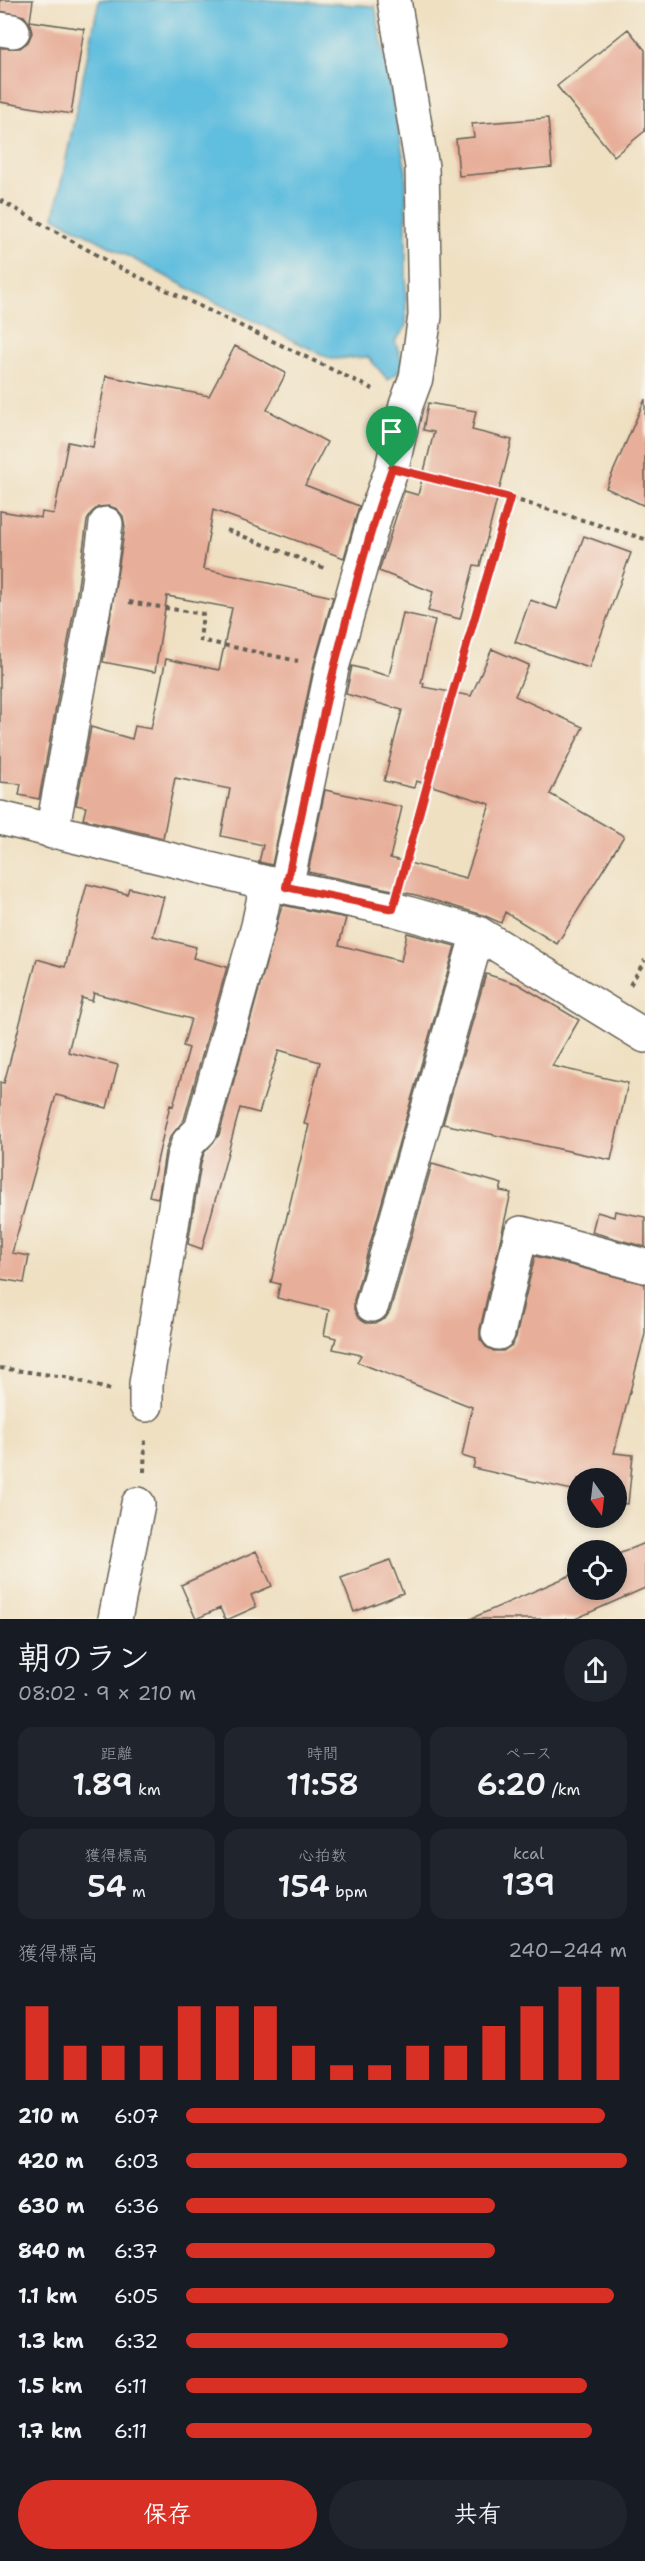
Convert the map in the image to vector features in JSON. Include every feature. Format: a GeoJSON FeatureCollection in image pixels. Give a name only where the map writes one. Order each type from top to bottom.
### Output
{"type":"FeatureCollection","features":[{"type":"Feature","properties":{"kind":"street"},"geometry":{"type":"LineString","coordinates":[[146,1405],[146,1384],[183,1158],[188,1143],[201,1130],[258,927],[277,885],[332,668],[375,516],[392,468],[406,405],[416,378],[425,316],[422,167],[394,0]]}},
{"type":"Feature","properties":{"kind":"street"},"geometry":{"type":"LineString","coordinates":[[52,832],[96,596],[106,524]]}},
{"type":"Feature","properties":{"kind":"street"},"geometry":{"type":"LineString","coordinates":[[0,818],[277,885],[393,909],[478,933],[645,1036]]}},
{"type":"Feature","properties":{"kind":"street"},"geometry":{"type":"LineString","coordinates":[[372,1305],[478,933]]}},
{"type":"Feature","properties":{"kind":"street"},"geometry":{"type":"LineString","coordinates":[[498,1333],[521,1233],[645,1266]]}},
{"type":"Feature","properties":{"kind":"street"},"geometry":{"type":"LineString","coordinates":[[115,1619],[138,1504]]}},
{"type":"Feature","properties":{"kind":"path"},"geometry":{"type":"LineString","coordinates":[[0,200],[118,267],[406,405]]}},
{"type":"Feature","properties":{"kind":"path"},"geometry":{"type":"LineString","coordinates":[[392,468],[510,498],[645,539]]}},
{"type":"Feature","properties":{"kind":"path"},"geometry":{"type":"LineString","coordinates":[[393,909],[449,705],[510,498]]}},
{"type":"Feature","properties":{"kind":"path"},"geometry":{"type":"LineString","coordinates":[[227,530],[357,581]]}},
{"type":"Feature","properties":{"kind":"path"},"geometry":{"type":"LineString","coordinates":[[96,596],[203,614],[200,640],[332,668]]}},
{"type":"Feature","properties":{"kind":"path"},"geometry":{"type":"LineString","coordinates":[[0,1368],[91,1383],[146,1405],[143,1482],[138,1504]]}},
{"type":"Feature","properties":{"kind":"water"},"geometry":{"type":"Polygon","coordinates":[[[99,0],[271,0],[375,6],[406,171],[406,327],[395,341],[404,367],[388,380],[368,357],[331,359],[207,298],[54,217],[99,0]]]}},
{"type":"Feature","properties":{"kind":"building"},"geometry":{"type":"Polygon","coordinates":[[[0,0],[33,0],[30,21],[84,29],[71,114],[0,102],[0,48],[20,48],[28,42],[32,33],[30,24],[24,16],[0,11],[0,0]]]}},
{"type":"Feature","properties":{"kind":"building"},"geometry":{"type":"Polygon","coordinates":[[[628,29],[645,50],[645,131],[614,156],[557,86],[628,29]]]}},
{"type":"Feature","properties":{"kind":"building"},"geometry":{"type":"Polygon","coordinates":[[[548,118],[552,167],[459,176],[456,139],[474,137],[472,124],[548,118]]]}},
{"type":"Feature","properties":{"kind":"building"},"geometry":{"type":"Polygon","coordinates":[[[235,346],[286,373],[267,410],[327,442],[305,485],[359,506],[344,558],[213,510],[203,569],[333,597],[314,664],[272,865],[259,862],[263,845],[221,836],[230,789],[175,778],[163,838],[83,819],[86,807],[76,805],[91,727],[132,739],[135,726],[151,729],[166,659],[219,670],[232,608],[167,596],[155,672],[103,662],[125,527],[123,516],[117,509],[109,506],[98,507],[87,521],[77,593],[39,799],[19,795],[21,784],[0,782],[0,511],[41,518],[42,512],[54,514],[68,442],[93,447],[106,376],[209,396],[235,346]]]}},
{"type":"Feature","properties":{"kind":"building"},"geometry":{"type":"Polygon","coordinates":[[[645,399],[645,506],[606,488],[645,399]]]}},
{"type":"Feature","properties":{"kind":"building"},"geometry":{"type":"Polygon","coordinates":[[[428,403],[476,411],[472,430],[512,440],[480,566],[474,565],[460,619],[428,611],[433,592],[379,571],[404,491],[418,495],[434,432],[423,430],[428,403]]]}},
{"type":"Feature","properties":{"kind":"building"},"geometry":{"type":"Polygon","coordinates":[[[584,536],[631,553],[589,668],[515,642],[530,600],[557,609],[584,536]]]}},
{"type":"Feature","properties":{"kind":"building"},"geometry":{"type":"Polygon","coordinates":[[[403,613],[435,620],[421,683],[424,683],[423,687],[471,696],[492,649],[529,665],[515,696],[583,727],[550,794],[624,836],[557,944],[505,912],[501,923],[483,915],[416,895],[308,872],[325,790],[402,807],[390,858],[466,878],[490,804],[416,781],[414,788],[384,781],[402,710],[346,694],[352,666],[389,676],[403,613]]]}},
{"type":"Feature","properties":{"kind":"building"},"geometry":{"type":"Polygon","coordinates":[[[87,884],[127,894],[129,888],[164,897],[153,936],[196,947],[193,958],[227,967],[184,1120],[170,1137],[165,1152],[158,1198],[149,1196],[170,1105],[173,1106],[189,1048],[183,1046],[191,1019],[94,993],[92,1001],[82,998],[68,1052],[118,1065],[107,1108],[56,1095],[12,1253],[29,1256],[24,1283],[0,1279],[0,1082],[4,1083],[37,959],[65,967],[87,884]]]}},
{"type":"Feature","properties":{"kind":"building"},"geometry":{"type":"Polygon","coordinates":[[[282,905],[346,918],[339,945],[401,961],[407,933],[455,946],[354,1300],[354,1309],[358,1318],[366,1323],[376,1323],[385,1319],[390,1311],[432,1164],[502,1184],[500,1191],[511,1193],[480,1329],[480,1339],[486,1347],[494,1351],[503,1351],[512,1345],[516,1337],[535,1256],[645,1284],[645,1334],[614,1453],[633,1455],[628,1504],[627,1468],[567,1468],[567,1489],[473,1468],[475,1460],[462,1456],[472,1407],[357,1362],[361,1355],[333,1349],[336,1338],[324,1335],[329,1310],[277,1298],[280,1284],[271,1282],[309,1125],[304,1124],[320,1062],[279,1050],[259,1113],[240,1108],[202,1249],[188,1244],[201,1163],[204,1153],[219,1135],[282,905]]]}},
{"type":"Feature","properties":{"kind":"building"},"geometry":{"type":"Polygon","coordinates":[[[486,974],[518,984],[579,1020],[552,1066],[628,1083],[611,1160],[443,1124],[486,974]]]}},
{"type":"Feature","properties":{"kind":"building"},"geometry":{"type":"Polygon","coordinates":[[[615,1211],[645,1217],[645,1247],[592,1232],[597,1212],[614,1217],[615,1211]]]}},
{"type":"Feature","properties":{"kind":"building"},"geometry":{"type":"Polygon","coordinates":[[[645,1543],[645,1588],[627,1596],[627,1550],[645,1543]]]}},
{"type":"Feature","properties":{"kind":"building"},"geometry":{"type":"Polygon","coordinates":[[[256,1551],[272,1586],[251,1595],[256,1607],[229,1619],[225,1619],[220,1608],[196,1619],[181,1585],[256,1551]]]}},
{"type":"Feature","properties":{"kind":"building"},"geometry":{"type":"Polygon","coordinates":[[[390,1560],[403,1593],[354,1612],[341,1578],[390,1560]]]}},
{"type":"Feature","properties":{"kind":"building"},"geometry":{"type":"Polygon","coordinates":[[[567,1577],[567,1600],[618,1600],[575,1619],[470,1619],[567,1577]]]}},
{"type":"Feature","properties":{"kind":"route"},"geometry":{"type":"LineString","coordinates":[[392,468],[510,498],[449,705],[393,909],[286,887],[332,668],[375,516],[392,468]]}}]}
